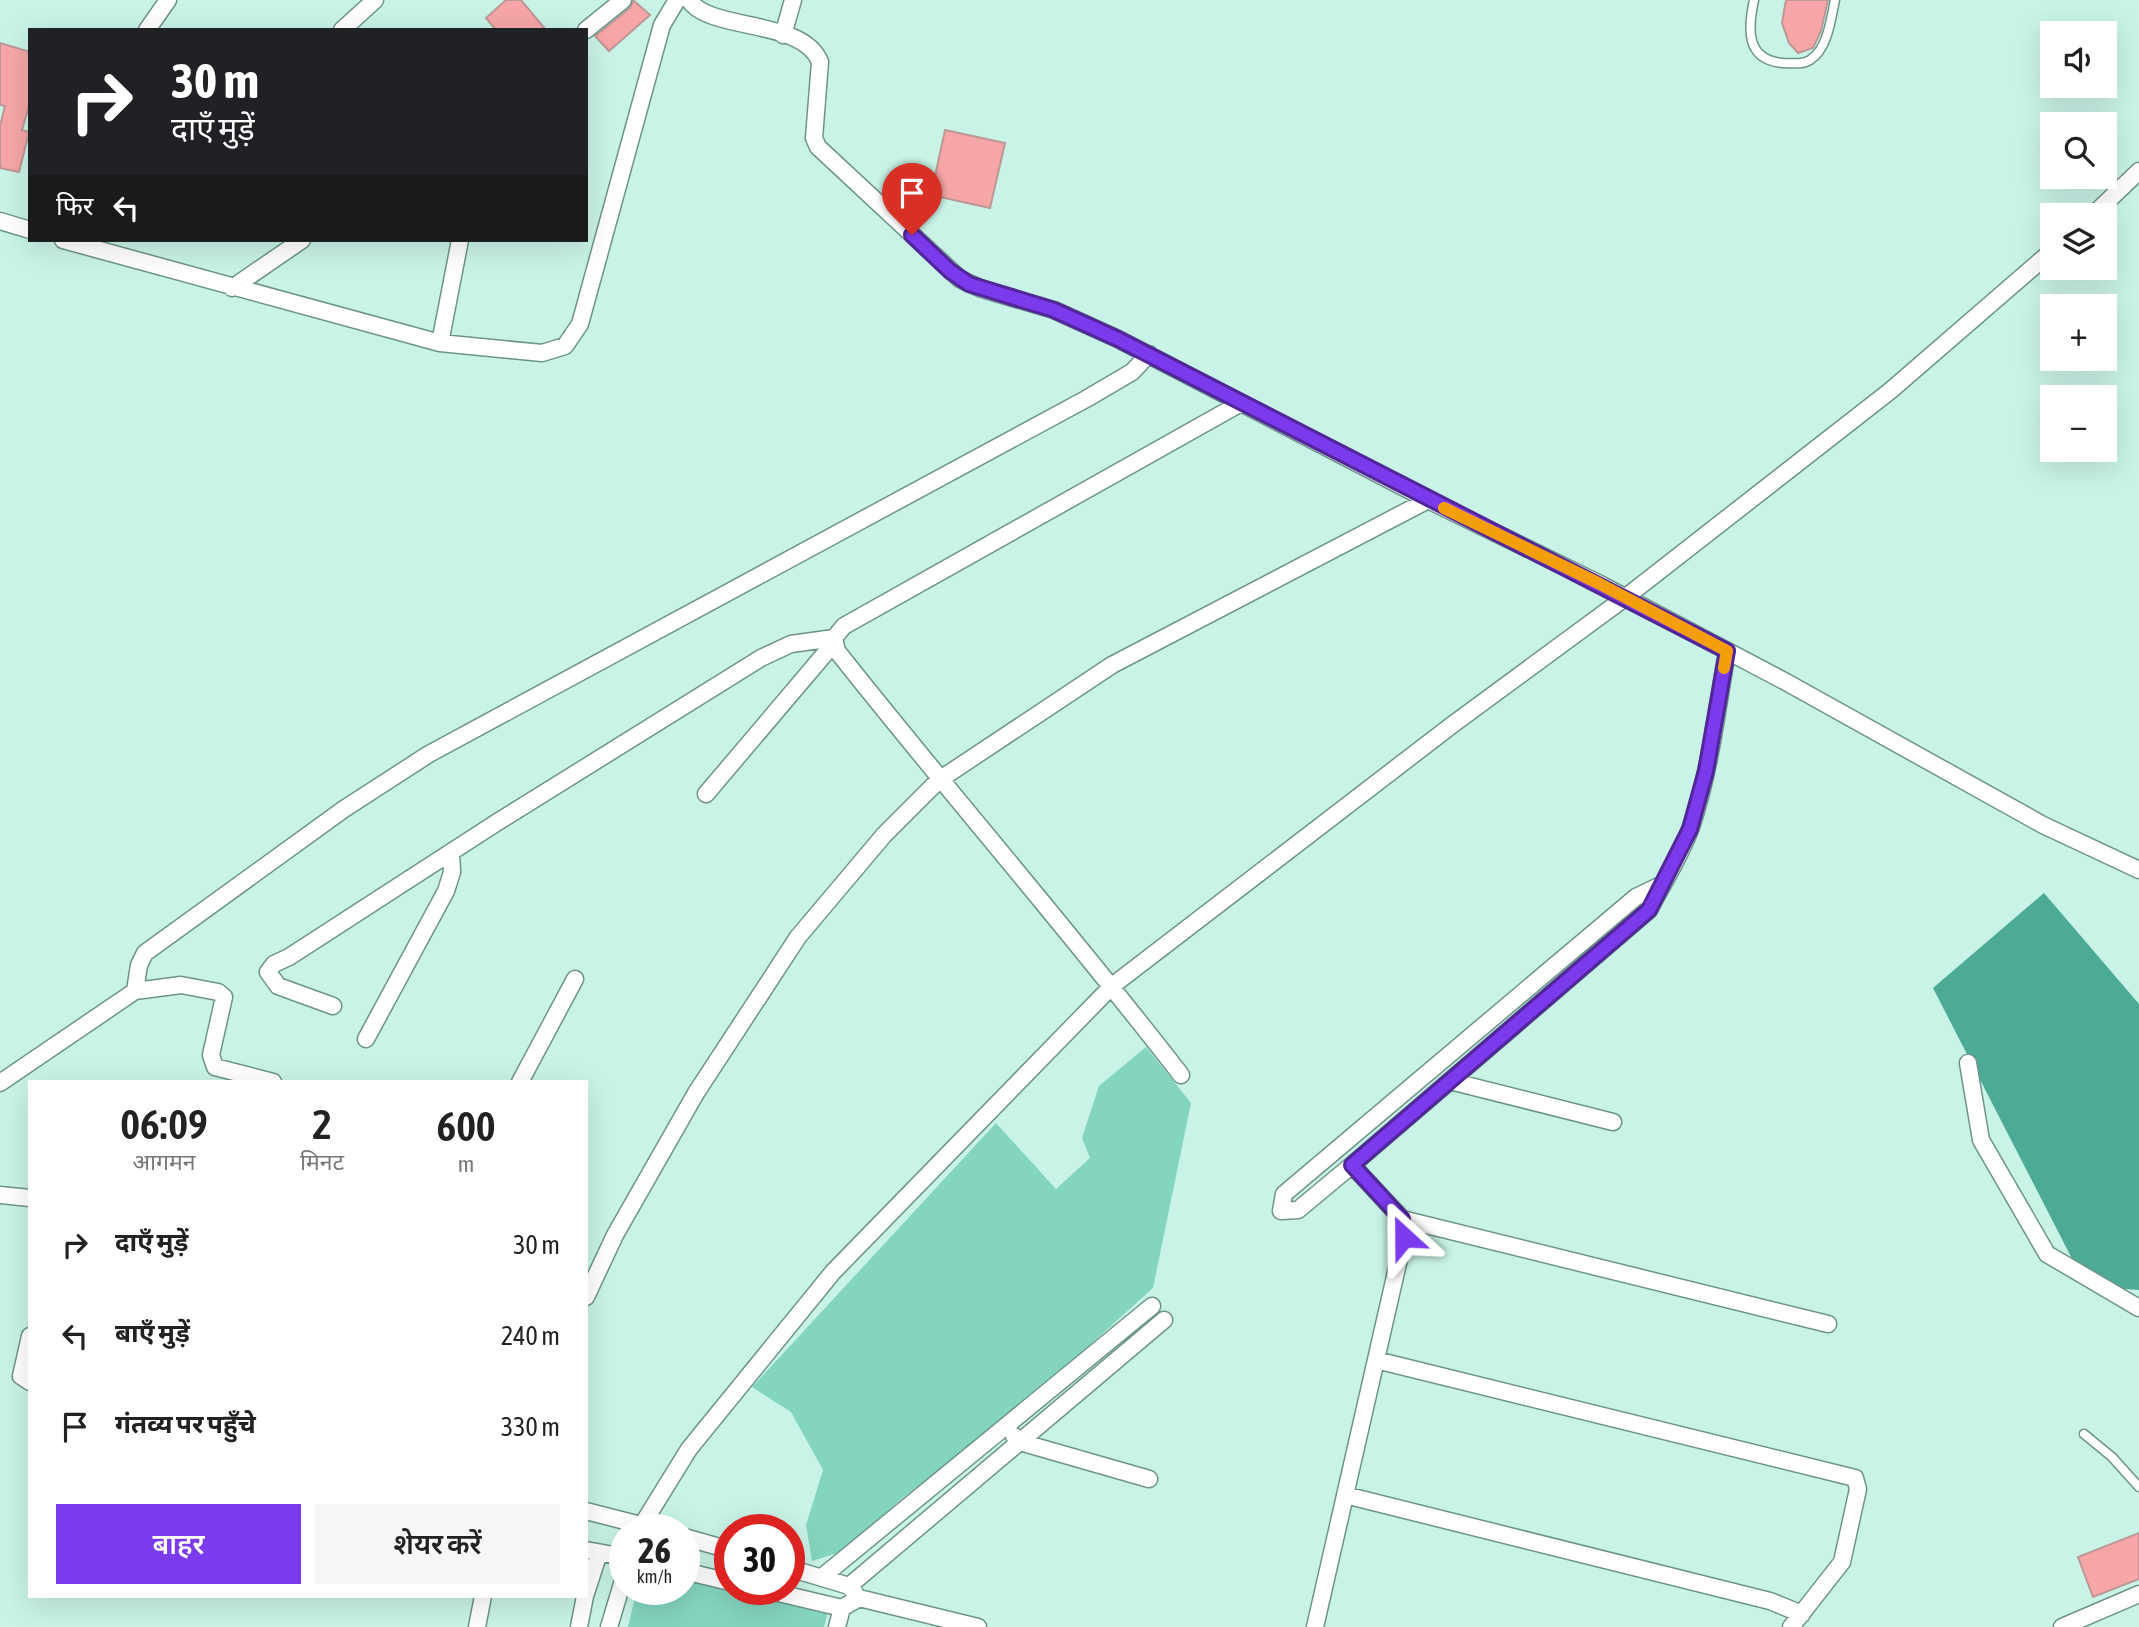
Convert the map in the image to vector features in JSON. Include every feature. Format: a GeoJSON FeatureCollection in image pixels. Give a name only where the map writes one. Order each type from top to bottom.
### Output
{"type":"FeatureCollection","features":[{"type":"Feature","properties":{"kind":"street"},"geometry":{"type":"LineString","coordinates":[[148,28],[167,0]]}},
{"type":"Feature","properties":{"kind":"street"},"geometry":{"type":"LineString","coordinates":[[344,28],[375,0]]}},
{"type":"Feature","properties":{"kind":"street"},"geometry":{"type":"LineString","coordinates":[[588,28],[623,0]]}},
{"type":"Feature","properties":{"kind":"street"},"geometry":{"type":"LineString","coordinates":[[71,242],[440,343],[542,354],[565,346],[573,338],[580,324],[662,25],[677,0]]}},
{"type":"Feature","properties":{"kind":"street"},"geometry":{"type":"LineString","coordinates":[[689,0],[706,12],[783,35],[809,46],[820,62],[814,138],[818,147],[950,271],[969,284],[1066,315],[1149,354],[1428,500],[1626,597],[2043,825],[2139,870]]}},
{"type":"Feature","properties":{"kind":"street"},"geometry":{"type":"LineString","coordinates":[[783,35],[793,0]]}},
{"type":"Feature","properties":{"kind":"street"},"geometry":{"type":"LineString","coordinates":[[2106,203],[2139,171]]}},
{"type":"Feature","properties":{"kind":"street"},"geometry":{"type":"LineString","coordinates":[[0,221],[28,229]]}},
{"type":"Feature","properties":{"kind":"street"},"geometry":{"type":"LineString","coordinates":[[232,288],[299,242]]}},
{"type":"Feature","properties":{"kind":"street"},"geometry":{"type":"LineString","coordinates":[[440,343],[460,242]]}},
{"type":"Feature","properties":{"kind":"street"},"geometry":{"type":"LineString","coordinates":[[648,1514],[689,1449],[832,1272],[1112,986],[1452,725],[1626,597],[1890,391],[2040,261]]}},
{"type":"Feature","properties":{"kind":"street"},"geometry":{"type":"LineString","coordinates":[[135,991],[139,965],[145,953],[344,809],[429,754],[1086,399],[1132,372],[1149,354]]}},
{"type":"Feature","properties":{"kind":"street"},"geometry":{"type":"LineString","coordinates":[[706,794],[844,626],[1241,403]]}},
{"type":"Feature","properties":{"kind":"street"},"geometry":{"type":"LineString","coordinates":[[588,1293],[615,1235],[690,1103],[798,937],[884,835],[939,780],[1112,664],[1428,500]]}},
{"type":"Feature","properties":{"kind":"street"},"geometry":{"type":"LineString","coordinates":[[834,640],[939,780],[1112,986],[1181,1075]]}},
{"type":"Feature","properties":{"kind":"street"},"geometry":{"type":"LineString","coordinates":[[333,1006],[278,986],[268,972],[274,964],[761,658],[791,644],[834,640]]}},
{"type":"Feature","properties":{"kind":"street"},"geometry":{"type":"LineString","coordinates":[[1662,884],[1636,897],[1284,1194],[1282,1211],[1298,1210],[1649,910],[1690,829],[1706,771],[1727,651]]}},
{"type":"Feature","properties":{"kind":"street"},"geometry":{"type":"LineString","coordinates":[[366,1039],[446,891],[452,872],[451,852]]}},
{"type":"Feature","properties":{"kind":"street"},"geometry":{"type":"LineString","coordinates":[[521,1080],[575,979]]}},
{"type":"Feature","properties":{"kind":"street"},"geometry":{"type":"LineString","coordinates":[[0,1083],[135,991],[181,985],[218,992],[224,996],[211,1055],[215,1067],[265,1080]]}},
{"type":"Feature","properties":{"kind":"street"},"geometry":{"type":"LineString","coordinates":[[1968,1063],[1981,1140],[2047,1254],[2139,1308]]}},
{"type":"Feature","properties":{"kind":"street"},"geometry":{"type":"LineString","coordinates":[[1450,1081],[1613,1122]]}},
{"type":"Feature","properties":{"kind":"street"},"geometry":{"type":"LineString","coordinates":[[1352,1165],[1402,1219],[1828,1324]]}},
{"type":"Feature","properties":{"kind":"street"},"geometry":{"type":"LineString","coordinates":[[0,1195],[28,1198]]}},
{"type":"Feature","properties":{"kind":"street"},"geometry":{"type":"LineString","coordinates":[[1315,1627],[1404,1237],[1402,1219]]}},
{"type":"Feature","properties":{"kind":"street"},"geometry":{"type":"LineString","coordinates":[[822,1577],[1152,1306]]}},
{"type":"Feature","properties":{"kind":"street"},"geometry":{"type":"LineString","coordinates":[[837,1627],[842,1608],[854,1592],[1020,1442],[1164,1320]]}},
{"type":"Feature","properties":{"kind":"street"},"geometry":{"type":"LineString","coordinates":[[28,1343],[21,1368],[21,1376],[28,1381]]}},
{"type":"Feature","properties":{"kind":"street"},"geometry":{"type":"LineString","coordinates":[[1376,1360],[1855,1478],[1858,1489],[1842,1562],[1791,1627]]}},
{"type":"Feature","properties":{"kind":"street"},"geometry":{"type":"LineString","coordinates":[[1005,1427],[1020,1442],[1149,1479]]}},
{"type":"Feature","properties":{"kind":"street"},"geometry":{"type":"LineString","coordinates":[[1345,1495],[1770,1601],[1802,1614]]}},
{"type":"Feature","properties":{"kind":"street"},"geometry":{"type":"LineString","coordinates":[[588,1512],[609,1518]]}},
{"type":"Feature","properties":{"kind":"street"},"geometry":{"type":"LineString","coordinates":[[588,1583],[593,1552]]}},
{"type":"Feature","properties":{"kind":"street"},"geometry":{"type":"LineString","coordinates":[[805,1572],[854,1592],[978,1627]]}},
{"type":"Feature","properties":{"kind":"street"},"geometry":{"type":"LineString","coordinates":[[2062,1627],[2139,1594]]}},
{"type":"Feature","properties":{"kind":"street"},"geometry":{"type":"LineString","coordinates":[[477,1627],[483,1598]]}},
{"type":"Feature","properties":{"kind":"street"},"geometry":{"type":"LineString","coordinates":[[579,1627],[585,1598]]}},
{"type":"Feature","properties":{"kind":"street"},"geometry":{"type":"LineString","coordinates":[[805,1599],[842,1608]]}},
{"type":"Feature","properties":{"kind":"street"},"geometry":{"type":"LineString","coordinates":[[610,1627],[616,1605]]}},
{"type":"Feature","properties":{"kind":"lane"},"geometry":{"type":"LineString","coordinates":[[1754,0],[1748,26],[1750,39],[1759,54],[1773,62],[1796,64],[1811,60],[1825,41],[1835,0]]}},
{"type":"Feature","properties":{"kind":"lane"},"geometry":{"type":"LineString","coordinates":[[2084,1434],[2112,1457],[2139,1487]]}},
{"type":"Feature","properties":{"kind":"shaded area"},"geometry":{"type":"Polygon","coordinates":[[[2044,893],[2139,1004],[2139,1290],[2086,1286],[1933,988],[2044,893]]]}},
{"type":"Feature","properties":{"kind":"shaded area"},"geometry":{"type":"Polygon","coordinates":[[[1146,1047],[1191,1103],[1153,1288],[1019,1409],[901,1499],[841,1552],[812,1561],[806,1525],[823,1470],[791,1412],[752,1387],[996,1123],[1056,1189],[1090,1158],[1082,1138],[1099,1086],[1146,1047]]]}},
{"type":"Feature","properties":{"kind":"shaded area"},"geometry":{"type":"Polygon","coordinates":[[[700,1576],[714,1582],[714,1605],[805,1605],[805,1598],[830,1604],[824,1627],[628,1627],[633,1605],[700,1605],[700,1576]]]}},
{"type":"Feature","properties":{"kind":"building"},"geometry":{"type":"Polygon","coordinates":[[[506,0],[521,0],[544,28],[494,28],[486,18],[506,0]]]}},
{"type":"Feature","properties":{"kind":"building"},"geometry":{"type":"Polygon","coordinates":[[[633,0],[650,15],[609,51],[595,36],[630,8],[633,0]]]}},
{"type":"Feature","properties":{"kind":"building"},"geometry":{"type":"Polygon","coordinates":[[[1786,0],[1828,0],[1821,31],[1813,48],[1798,53],[1789,43],[1782,23],[1786,0]]]}},
{"type":"Feature","properties":{"kind":"building"},"geometry":{"type":"Polygon","coordinates":[[[0,43],[28,51],[28,109],[22,130],[28,132],[28,136],[19,172],[0,168],[0,126],[5,106],[0,105],[0,43]]]}},
{"type":"Feature","properties":{"kind":"building"},"geometry":{"type":"Polygon","coordinates":[[[945,130],[1005,143],[990,208],[931,195],[945,130]]]}},
{"type":"Feature","properties":{"kind":"building"},"geometry":{"type":"Polygon","coordinates":[[[2139,1533],[2139,1579],[2093,1597],[2078,1557],[2139,1533]]]}},
{"type":"Feature","properties":{"kind":"slow traffic"},"geometry":{"type":"LineString","coordinates":[[1444,508],[1598,583],[1727,651],[1724,668]]}},
{"type":"Feature","properties":{"kind":"route"},"geometry":{"type":"LineString","coordinates":[[912,235],[950,271],[969,284],[1054,310],[1118,339],[1727,651],[1706,771],[1690,829],[1649,910],[1352,1165],[1402,1219],[1404,1237]]}}]}
